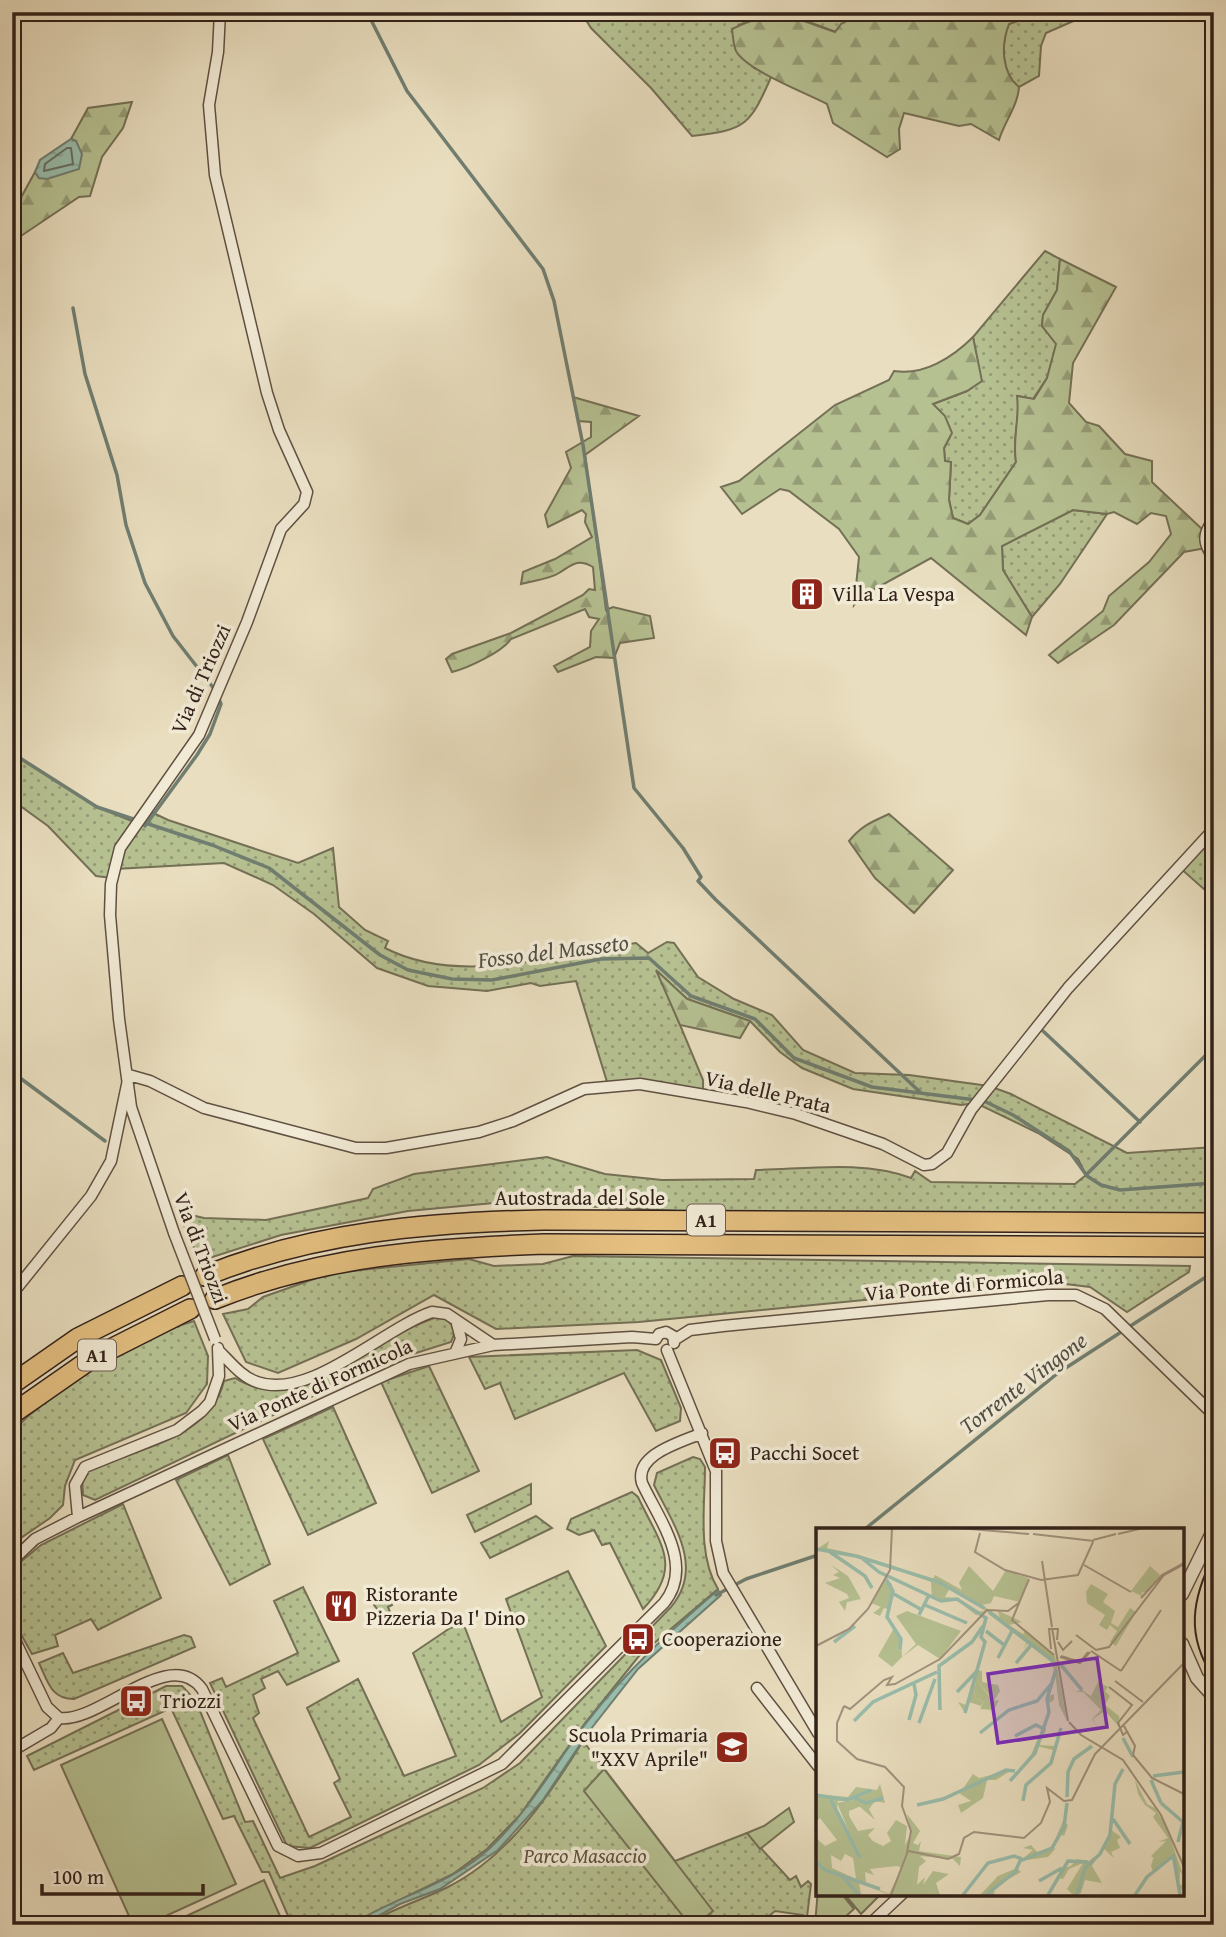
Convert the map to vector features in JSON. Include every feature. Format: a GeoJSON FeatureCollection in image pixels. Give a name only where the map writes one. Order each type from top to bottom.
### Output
{"type":"FeatureCollection","features":[{"type":"Feature","properties":{"kind":"highway","name":"Autostrada del Sole"},"geometry":{"type":"LineString","coordinates":[[205,1276],[246,1261],[327,1240],[369,1231],[454,1222],[544,1220],[1214,1223]]}},
{"type":"Feature","properties":{"kind":"highway","name":"A1"},"geometry":{"type":"LineString","coordinates":[[215,1299],[248,1286],[327,1264],[405,1251],[451,1247],[544,1244],[1214,1247]]}},
{"type":"Feature","properties":{"kind":"highway"},"geometry":{"type":"LineString","coordinates":[[1132,1247],[1214,1258]]}},
{"type":"Feature","properties":{"kind":"highway","name":"A1"},"geometry":{"type":"LineString","coordinates":[[12,1384],[78,1338],[182,1286]]}},
{"type":"Feature","properties":{"kind":"highway","name":"A1"},"geometry":{"type":"LineString","coordinates":[[12,1415],[91,1359],[190,1310]]}},
{"type":"Feature","properties":{"kind":"street","name":"Via di Triozzi"},"geometry":{"type":"LineString","coordinates":[[78,1517],[75,1485],[81,1471],[89,1465],[190,1423],[210,1402],[215,1391],[220,1352],[142,1146],[131,1107],[129,1075],[119,1019],[110,915],[111,884],[120,848],[200,735],[247,622],[281,529],[304,504],[307,492],[279,430],[267,393],[215,175],[209,105],[218,52],[220,12]]}},
{"type":"Feature","properties":{"kind":"street"},"geometry":{"type":"LineString","coordinates":[[1214,519],[1205,531],[1204,539],[1214,558]]}},
{"type":"Feature","properties":{"kind":"street","name":"Via delle Prata"},"geometry":{"type":"LineString","coordinates":[[129,1075],[204,1108],[356,1148],[386,1148],[478,1132],[513,1121],[584,1089],[640,1084],[735,1100],[796,1114],[883,1144],[924,1165],[939,1161],[947,1153],[971,1110],[1068,988],[1214,829]]}},
{"type":"Feature","properties":{"kind":"street"},"geometry":{"type":"LineString","coordinates":[[12,1294],[91,1196],[111,1161],[129,1075]]}},
{"type":"Feature","properties":{"kind":"street","name":"Via Ponte di Formicola"},"geometry":{"type":"LineString","coordinates":[[78,1517],[364,1383],[409,1364],[456,1351],[493,1345],[632,1337],[656,1339],[659,1334],[666,1332],[674,1340],[691,1330],[723,1326],[1060,1294],[1090,1300],[1118,1320],[1214,1415]]}},
{"type":"Feature","properties":{"kind":"street","name":"Via di Triozzi"},"geometry":{"type":"LineString","coordinates":[[220,1352],[254,1381],[283,1386],[315,1375],[424,1315],[440,1312],[493,1345]]}},
{"type":"Feature","properties":{"kind":"street"},"geometry":{"type":"LineString","coordinates":[[456,1320],[461,1339],[456,1351]]}},
{"type":"Feature","properties":{"kind":"street"},"geometry":{"type":"LineString","coordinates":[[656,1339],[660,1349],[667,1350]]}},
{"type":"Feature","properties":{"kind":"street"},"geometry":{"type":"LineString","coordinates":[[667,1350],[674,1340]]}},
{"type":"Feature","properties":{"kind":"street"},"geometry":{"type":"LineString","coordinates":[[667,1350],[702,1433],[718,1482],[716,1541],[723,1573],[816,1729]]}},
{"type":"Feature","properties":{"kind":"street"},"geometry":{"type":"LineString","coordinates":[[12,1751],[51,1728],[59,1718],[78,1716],[159,1678],[174,1674],[189,1677],[202,1689],[278,1846],[298,1856],[321,1853],[502,1764],[664,1603],[676,1582],[677,1563],[670,1540],[642,1483],[641,1471],[648,1459],[702,1433]]}},
{"type":"Feature","properties":{"kind":"street"},"geometry":{"type":"LineString","coordinates":[[12,1561],[34,1539],[78,1517]]}},
{"type":"Feature","properties":{"kind":"street"},"geometry":{"type":"LineString","coordinates":[[1184,1590],[1214,1529]]}},
{"type":"Feature","properties":{"kind":"street"},"geometry":{"type":"LineString","coordinates":[[12,1634],[47,1707],[59,1718]]}},
{"type":"Feature","properties":{"kind":"street"},"geometry":{"type":"LineString","coordinates":[[1184,1648],[1198,1678],[1214,1697]]}},
{"type":"Feature","properties":{"kind":"street"},"geometry":{"type":"LineString","coordinates":[[757,1688],[816,1763]]}},
{"type":"Feature","properties":{"kind":"street"},"geometry":{"type":"LineString","coordinates":[[869,1925],[901,1895]]}},
{"type":"Feature","properties":{"kind":"green space"},"geometry":{"type":"Polygon","coordinates":[[[581,12],[863,12],[836,32],[790,15],[765,14],[739,25],[754,68],[772,75],[758,105],[744,122],[725,131],[692,136],[651,88],[591,28],[581,12]]]}},
{"type":"Feature","properties":{"kind":"green space"},"geometry":{"type":"Polygon","coordinates":[[[863,12],[1031,12],[1029,17],[1009,24],[1006,32],[1004,58],[1009,74],[1019,87],[999,140],[971,124],[959,126],[904,113],[899,129],[900,149],[887,157],[833,123],[827,104],[751,66],[734,46],[732,29],[763,17],[774,15],[794,18],[835,32],[841,24],[863,12]]]}},
{"type":"Feature","properties":{"kind":"green space"},"geometry":{"type":"Polygon","coordinates":[[[1031,12],[1094,12],[1046,33],[1041,46],[1039,76],[1019,87],[1006,66],[1005,40],[1009,24],[1029,17],[1031,12]]]}},
{"type":"Feature","properties":{"kind":"green space"},"geometry":{"type":"Polygon","coordinates":[[[132,102],[123,128],[102,157],[90,196],[79,197],[18,238],[12,214],[35,172],[39,178],[76,141],[71,139],[88,108],[132,102]]]}},
{"type":"Feature","properties":{"kind":"green space"},"geometry":{"type":"Polygon","coordinates":[[[1045,251],[1060,259],[1057,290],[1043,315],[1042,326],[1057,344],[1047,378],[1033,399],[1018,396],[1016,462],[980,515],[968,524],[953,518],[949,500],[951,462],[945,461],[944,448],[950,437],[933,404],[967,391],[981,381],[973,337],[1045,251]]]}},
{"type":"Feature","properties":{"kind":"green space"},"geometry":{"type":"Polygon","coordinates":[[[1060,259],[1116,287],[1073,363],[1069,403],[1086,422],[1099,426],[1125,454],[1152,461],[1152,482],[1204,531],[1206,548],[1184,552],[1114,625],[1058,663],[1049,655],[1103,611],[1109,596],[1149,562],[1171,534],[1166,516],[1151,513],[1137,524],[1114,512],[1107,514],[1073,510],[1002,546],[1003,570],[1032,617],[1026,635],[931,558],[860,597],[854,605],[859,557],[839,529],[789,491],[780,489],[742,514],[721,487],[739,481],[835,405],[889,380],[894,371],[927,368],[947,358],[973,337],[982,381],[967,391],[933,404],[945,416],[952,433],[944,448],[945,461],[951,462],[949,500],[953,518],[968,524],[980,515],[1016,462],[1017,396],[1034,399],[1047,378],[1056,344],[1042,326],[1043,315],[1057,290],[1060,259]]]}},
{"type":"Feature","properties":{"kind":"green space"},"geometry":{"type":"Polygon","coordinates":[[[573,397],[639,416],[585,455],[606,610],[613,607],[650,616],[654,638],[620,643],[614,658],[596,657],[558,672],[554,666],[590,647],[591,631],[599,619],[589,617],[585,609],[511,639],[484,659],[452,672],[446,659],[452,654],[511,633],[583,595],[589,589],[595,590],[593,567],[583,563],[575,564],[551,577],[521,584],[523,572],[555,559],[592,537],[585,522],[586,514],[582,510],[548,527],[545,515],[571,468],[566,452],[591,437],[591,422],[578,421],[573,397]]]}},
{"type":"Feature","properties":{"kind":"green space"},"geometry":{"type":"Polygon","coordinates":[[[1073,510],[1107,514],[1060,584],[1032,617],[1003,570],[1002,546],[1073,510]]]}},
{"type":"Feature","properties":{"kind":"green space"},"geometry":{"type":"Polygon","coordinates":[[[12,753],[97,807],[132,821],[147,810],[168,820],[298,863],[333,848],[339,907],[365,930],[388,941],[385,948],[414,959],[445,965],[509,964],[636,943],[648,953],[667,942],[674,943],[698,977],[734,999],[772,1015],[803,1050],[855,1073],[909,1075],[989,1086],[1011,1094],[1127,1153],[1214,1147],[1214,1223],[869,1221],[582,1206],[559,1197],[408,1211],[281,1235],[200,1261],[178,1212],[204,1218],[266,1220],[368,1198],[373,1189],[414,1174],[547,1157],[605,1174],[662,1180],[754,1179],[756,1170],[835,1167],[874,1169],[911,1178],[915,1171],[931,1182],[1075,1184],[1086,1175],[1078,1159],[1038,1133],[976,1103],[961,1105],[853,1089],[802,1068],[780,1052],[750,1021],[687,999],[658,972],[703,1080],[703,1094],[608,1085],[576,981],[540,986],[531,983],[487,991],[428,986],[377,968],[314,914],[273,885],[224,863],[115,869],[112,878],[96,876],[48,826],[12,800],[12,753]]]}},
{"type":"Feature","properties":{"kind":"green space"},"geometry":{"type":"Polygon","coordinates":[[[889,814],[953,870],[914,913],[875,878],[849,841],[863,828],[889,814]]]}},
{"type":"Feature","properties":{"kind":"green space"},"geometry":{"type":"Polygon","coordinates":[[[1214,829],[1214,898],[1179,867],[1214,829]]]}},
{"type":"Feature","properties":{"kind":"green space"},"geometry":{"type":"Polygon","coordinates":[[[656,970],[687,999],[750,1021],[740,1038],[680,1025],[656,970]]]}},
{"type":"Feature","properties":{"kind":"green space"},"geometry":{"type":"Polygon","coordinates":[[[573,1256],[1190,1266],[1189,1272],[1127,1312],[1090,1287],[1049,1282],[639,1322],[496,1329],[434,1295],[356,1339],[278,1373],[246,1362],[223,1314],[248,1309],[263,1297],[331,1273],[469,1259],[494,1266],[543,1264],[573,1256]]]}},
{"type":"Feature","properties":{"kind":"green space"},"geometry":{"type":"Polygon","coordinates":[[[439,1316],[446,1318],[456,1330],[451,1342],[378,1365],[95,1500],[83,1495],[82,1478],[86,1472],[187,1430],[203,1417],[216,1401],[224,1381],[235,1378],[251,1386],[266,1389],[300,1387],[414,1326],[439,1316]]]}},
{"type":"Feature","properties":{"kind":"green space"},"geometry":{"type":"Polygon","coordinates":[[[194,1321],[208,1356],[207,1384],[186,1413],[75,1460],[65,1486],[63,1505],[50,1518],[12,1544],[12,1431],[51,1398],[97,1366],[146,1340],[194,1321]]]}},
{"type":"Feature","properties":{"kind":"green space"},"geometry":{"type":"Polygon","coordinates":[[[637,1350],[661,1360],[681,1408],[680,1421],[656,1431],[624,1373],[515,1419],[500,1383],[485,1389],[469,1357],[637,1350]]]}},
{"type":"Feature","properties":{"kind":"green space"},"geometry":{"type":"Polygon","coordinates":[[[429,1366],[479,1471],[432,1493],[381,1382],[429,1366]]]}},
{"type":"Feature","properties":{"kind":"green space"},"geometry":{"type":"Polygon","coordinates":[[[333,1407],[376,1503],[308,1535],[263,1439],[333,1407]]]}},
{"type":"Feature","properties":{"kind":"green space"},"geometry":{"type":"Polygon","coordinates":[[[228,1455],[270,1564],[230,1585],[176,1480],[228,1455]]]}},
{"type":"Feature","properties":{"kind":"green space"},"geometry":{"type":"Polygon","coordinates":[[[693,1457],[700,1459],[705,1467],[705,1545],[711,1576],[718,1589],[639,1656],[585,1723],[520,1815],[487,1849],[453,1874],[349,1925],[292,1925],[269,1872],[262,1872],[234,1816],[223,1819],[171,1708],[34,1770],[27,1756],[166,1686],[182,1686],[196,1701],[245,1822],[253,1821],[280,1878],[315,1866],[483,1788],[520,1763],[671,1607],[681,1592],[686,1561],[677,1530],[654,1485],[657,1473],[693,1457]]]}},
{"type":"Feature","properties":{"kind":"green space"},"geometry":{"type":"Polygon","coordinates":[[[531,1484],[531,1504],[475,1532],[467,1515],[531,1484]]]}},
{"type":"Feature","properties":{"kind":"green space"},"geometry":{"type":"Polygon","coordinates":[[[632,1492],[638,1497],[664,1554],[663,1580],[643,1609],[610,1543],[602,1545],[594,1530],[579,1535],[567,1529],[571,1519],[632,1492]]]}},
{"type":"Feature","properties":{"kind":"green space"},"geometry":{"type":"Polygon","coordinates":[[[123,1504],[161,1598],[98,1630],[91,1619],[55,1635],[58,1646],[32,1654],[13,1620],[12,1583],[18,1564],[41,1545],[123,1504]]]}},
{"type":"Feature","properties":{"kind":"green space"},"geometry":{"type":"Polygon","coordinates":[[[536,1516],[552,1528],[490,1558],[481,1543],[536,1516]]]}},
{"type":"Feature","properties":{"kind":"green space"},"geometry":{"type":"Polygon","coordinates":[[[568,1571],[606,1646],[520,1733],[479,1765],[310,1848],[287,1846],[210,1683],[222,1678],[226,1687],[298,1653],[274,1601],[303,1587],[339,1661],[287,1685],[278,1671],[261,1679],[265,1688],[253,1695],[259,1713],[253,1718],[309,1837],[351,1817],[334,1783],[340,1779],[307,1708],[358,1679],[404,1776],[456,1756],[413,1653],[462,1620],[501,1722],[542,1697],[506,1599],[568,1571]]]}},
{"type":"Feature","properties":{"kind":"green space"},"geometry":{"type":"Polygon","coordinates":[[[382,1596],[384,1600],[388,1598],[392,1605],[388,1607],[390,1612],[382,1615],[374,1605],[375,1600],[382,1596]]]}},
{"type":"Feature","properties":{"kind":"green space"},"geometry":{"type":"Polygon","coordinates":[[[184,1635],[191,1637],[195,1647],[74,1699],[55,1693],[39,1663],[63,1653],[73,1673],[184,1635]]]}},
{"type":"Feature","properties":{"kind":"green space"},"geometry":{"type":"Polygon","coordinates":[[[162,1719],[236,1884],[146,1925],[133,1925],[61,1765],[162,1719]]]}},
{"type":"Feature","properties":{"kind":"green space","name":"Parco Masaccio"},"geometry":{"type":"Polygon","coordinates":[[[583,1741],[675,1861],[747,1833],[790,1880],[796,1876],[801,1887],[808,1881],[811,1884],[806,1925],[803,1925],[803,1915],[775,1911],[758,1925],[364,1925],[448,1887],[490,1859],[541,1803],[583,1741]]]}},
{"type":"Feature","properties":{"kind":"green space"},"geometry":{"type":"Polygon","coordinates":[[[604,1769],[713,1911],[696,1925],[690,1925],[584,1791],[604,1769]]]}},
{"type":"Feature","properties":{"kind":"green space"},"geometry":{"type":"Polygon","coordinates":[[[789,1808],[794,1822],[760,1849],[747,1833],[764,1826],[789,1808]]]}},
{"type":"Feature","properties":{"kind":"green space"},"geometry":{"type":"Polygon","coordinates":[[[264,1880],[284,1925],[167,1925],[264,1880]]]}},
{"type":"Feature","properties":{"kind":"green space"},"geometry":{"type":"Polygon","coordinates":[[[818,1895],[843,1895],[854,1909],[836,1925],[815,1925],[818,1895]]]}},
{"type":"Feature","properties":{"kind":"green space"},"geometry":{"type":"Polygon","coordinates":[[[847,1895],[880,1895],[861,1914],[847,1895]]]}},
{"type":"Feature","properties":{"kind":"water"},"geometry":{"type":"Polygon","coordinates":[[[71,139],[76,141],[82,154],[79,169],[47,179],[39,178],[35,172],[40,160],[71,139]]]}},
{"type":"Feature","properties":{"kind":"water"},"geometry":{"type":"Polygon","coordinates":[[[718,1590],[721,1595],[638,1669],[587,1734],[543,1800],[498,1850],[440,1889],[400,1904],[362,1925],[351,1925],[458,1872],[490,1848],[529,1803],[617,1685],[718,1590]]]}},
{"type":"Feature","properties":{"kind":"waterway"},"geometry":{"type":"LineString","coordinates":[[367,12],[407,91],[543,269],[554,301],[583,445],[634,788],[683,848],[701,877],[698,881],[921,1093]]}},
{"type":"Feature","properties":{"kind":"waterway"},"geometry":{"type":"LineString","coordinates":[[73,308],[85,374],[117,475],[126,525],[145,583],[173,636],[215,690]]}},
{"type":"Feature","properties":{"kind":"waterway"},"geometry":{"type":"LineString","coordinates":[[145,826],[210,734],[221,704],[218,697]]}},
{"type":"Feature","properties":{"kind":"waterway","name":"Fosso del Masseto"},"geometry":{"type":"LineString","coordinates":[[12,753],[97,807],[212,845],[269,868],[380,955],[408,970],[452,979],[492,980],[601,959],[649,958],[691,996],[755,1019],[794,1058],[872,1087],[984,1101],[1013,1115],[1069,1151],[1087,1176],[1101,1185],[1120,1190],[1214,1183]]}},
{"type":"Feature","properties":{"kind":"waterway"},"geometry":{"type":"LineString","coordinates":[[1043,1031],[1140,1122]]}},
{"type":"Feature","properties":{"kind":"waterway"},"geometry":{"type":"LineString","coordinates":[[1086,1175],[1214,1047]]}},
{"type":"Feature","properties":{"kind":"waterway"},"geometry":{"type":"LineString","coordinates":[[12,1072],[105,1141]]}},
{"type":"Feature","properties":{"kind":"waterway","name":"Torrente Vingone"},"geometry":{"type":"LineString","coordinates":[[866,1528],[1058,1373],[1209,1275]]}},
{"type":"Feature","properties":{"kind":"waterway","name":"Torrente Vingone"},"geometry":{"type":"LineString","coordinates":[[716,1595],[746,1579],[816,1556]]}},
{"type":"Feature","properties":{"kind":"tram line"},"geometry":{"type":"LineString","coordinates":[[1214,1555],[1201,1586],[1195,1617],[1199,1647],[1214,1678]]}},
{"type":"Feature","properties":{"kind":"place","name":"Villa La Vespa"},"geometry":{"type":"Point","coordinates":[807,594]}},
{"type":"Feature","properties":{"kind":"place","name":"Pacchi Socet"},"geometry":{"type":"Point","coordinates":[725,1453]}},
{"type":"Feature","properties":{"kind":"place","name":"Ristorante Pizzeria Da I' Dino"},"geometry":{"type":"Point","coordinates":[341,1606]}},
{"type":"Feature","properties":{"kind":"place","name":"Cooperazione"},"geometry":{"type":"Point","coordinates":[638,1639]}},
{"type":"Feature","properties":{"kind":"place","name":"Triozzi"},"geometry":{"type":"Point","coordinates":[136,1701]}},
{"type":"Feature","properties":{"kind":"place","name":"Scuola Primaria \"XXV Aprile\""},"geometry":{"type":"Point","coordinates":[732,1747]}}]}
